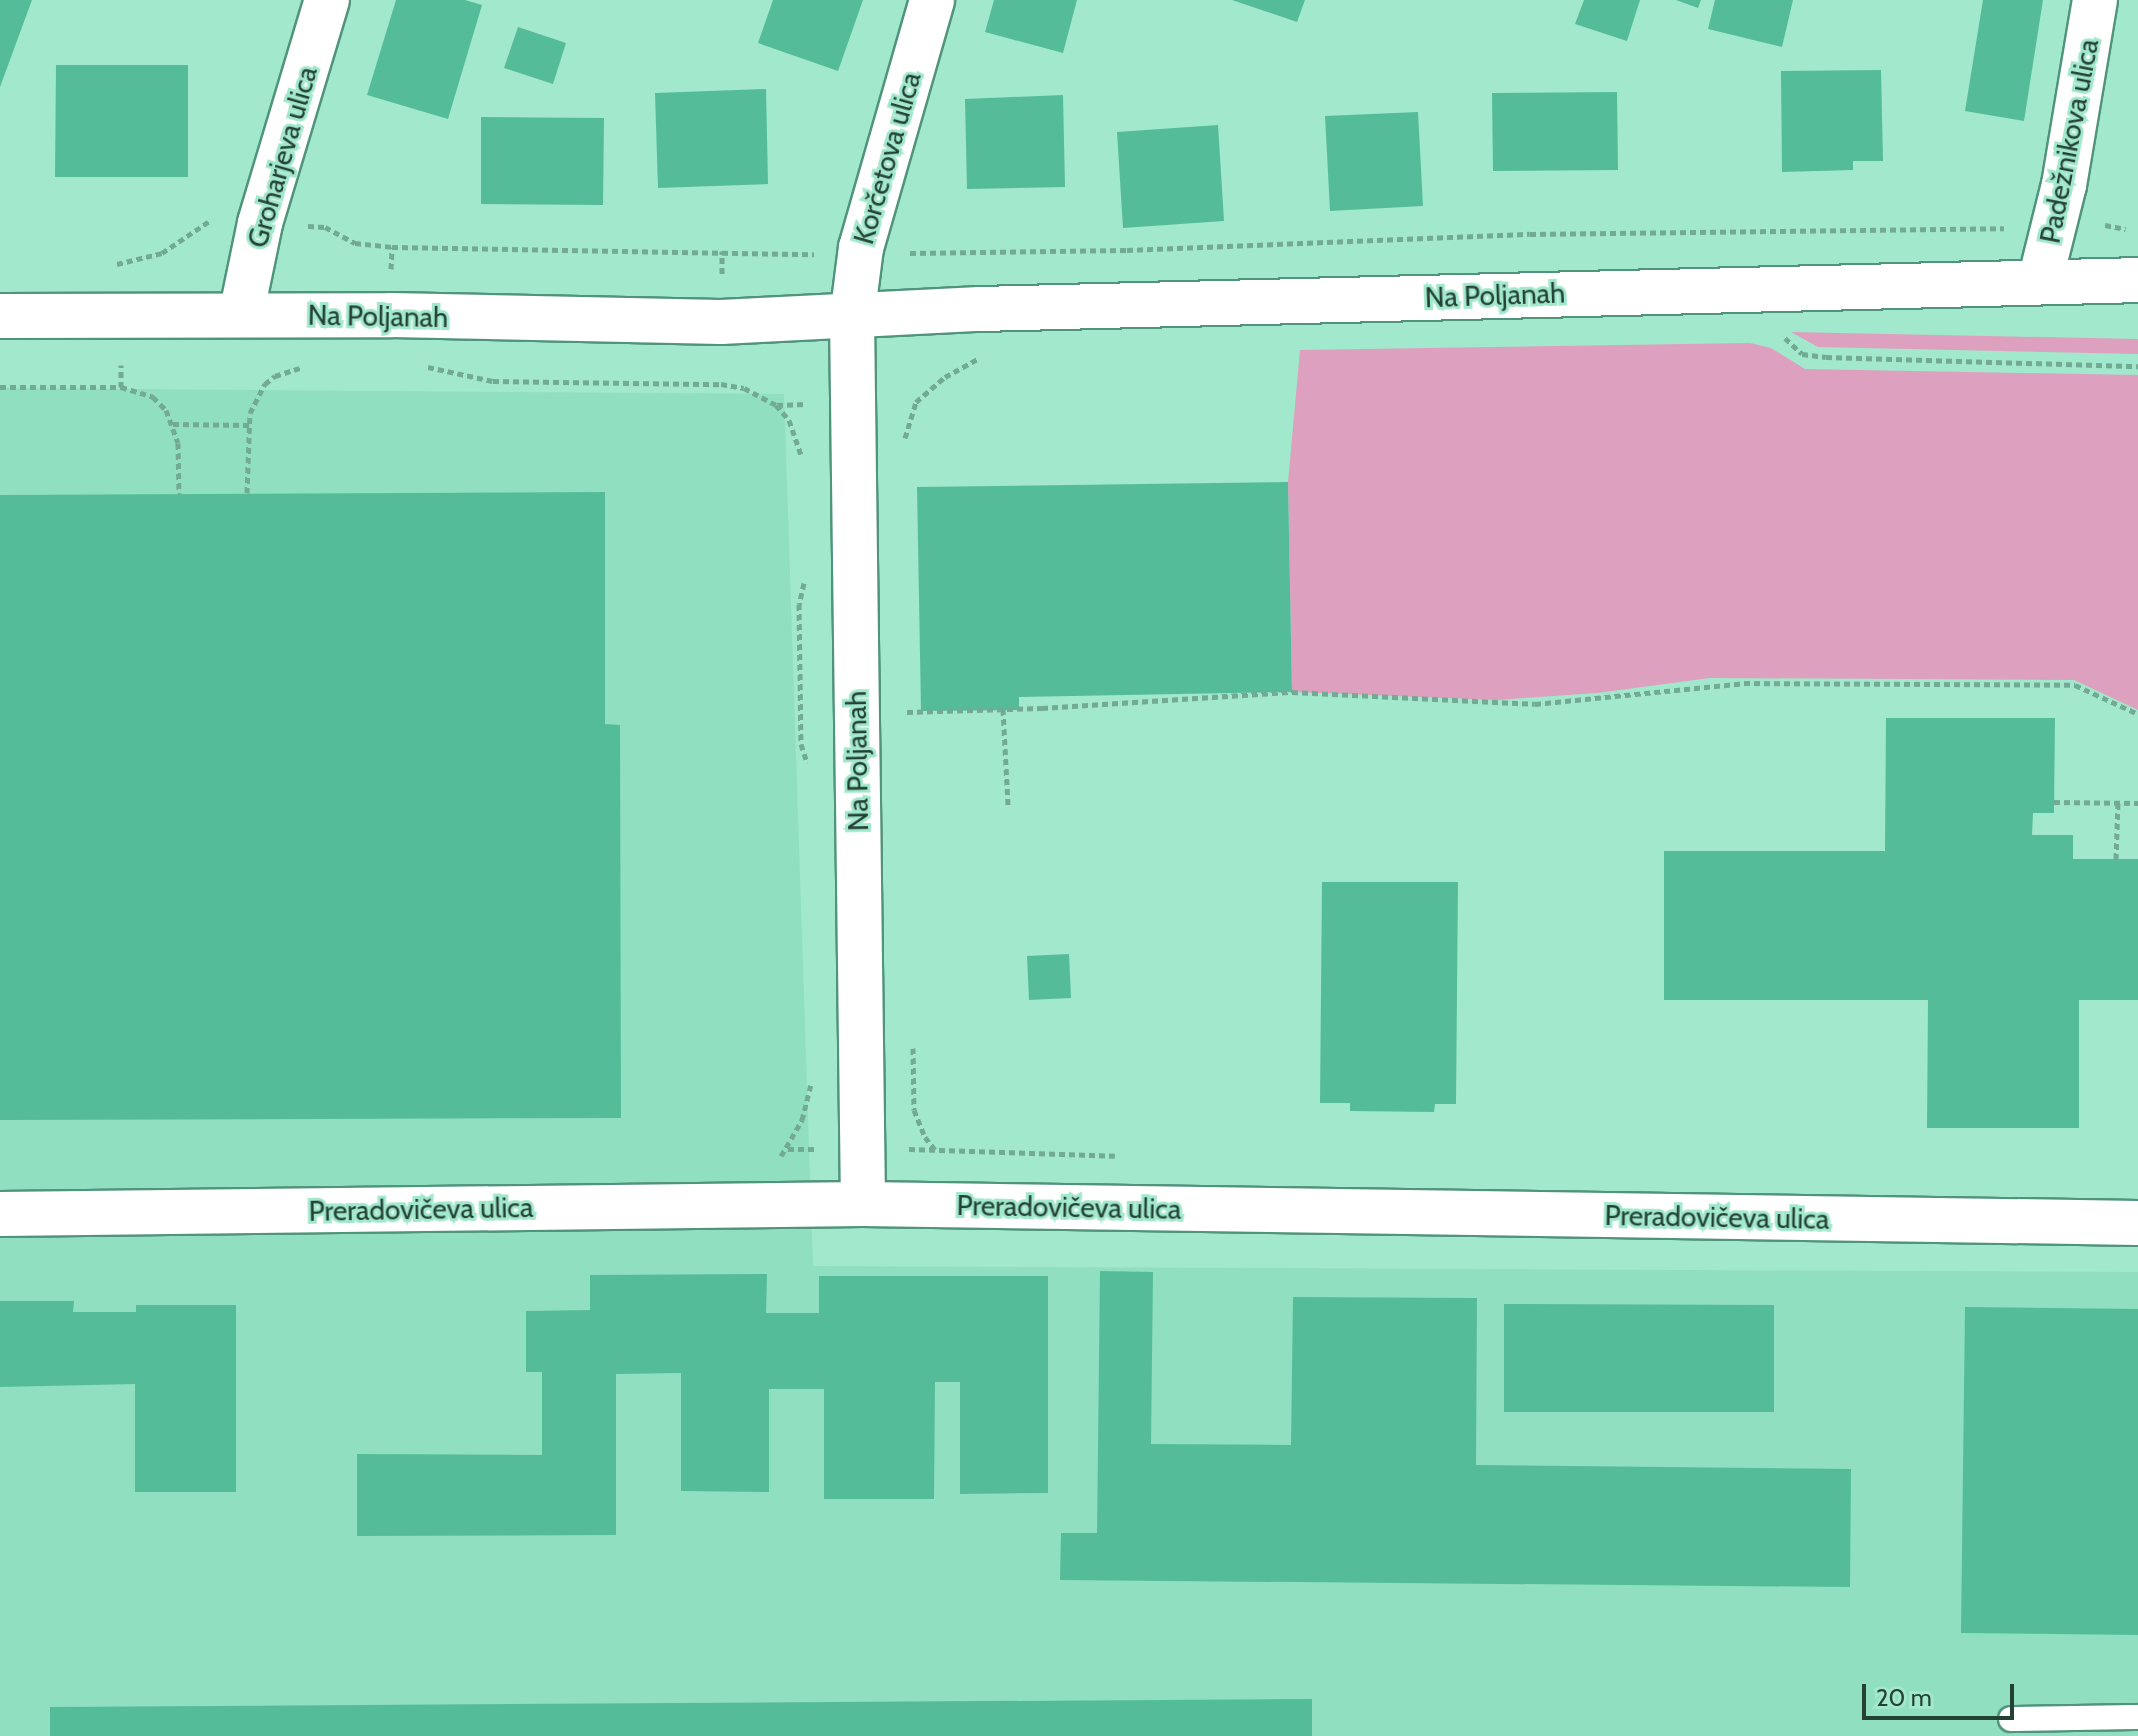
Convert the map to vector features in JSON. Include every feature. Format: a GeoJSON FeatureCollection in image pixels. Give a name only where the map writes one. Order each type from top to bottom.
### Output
{"type":"FeatureCollection","features":[{"type":"Feature","properties":{"kind":"street","name":"Groharjeva ulica"},"geometry":{"type":"LineString","coordinates":[[241,315],[260,223],[327,0]]}},
{"type":"Feature","properties":{"kind":"street","name":"Korčetova ulica"},"geometry":{"type":"LineString","coordinates":[[852,318],[861,248],[932,0]]}},
{"type":"Feature","properties":{"kind":"street","name":"Padežnikova ulica"},"geometry":{"type":"LineString","coordinates":[[2040,281],[2064,185],[2095,0]]}},
{"type":"Feature","properties":{"kind":"street","name":"Na Poljanah"},"geometry":{"type":"LineString","coordinates":[[0,316],[241,315],[721,322],[852,318],[980,309],[2138,280]]}},
{"type":"Feature","properties":{"kind":"street","name":"Na Poljanah"},"geometry":{"type":"LineString","coordinates":[[852,318],[863,1204]]}},
{"type":"Feature","properties":{"kind":"street","name":"Preradovičeva ulica"},"geometry":{"type":"LineString","coordinates":[[0,1214],[863,1204],[2138,1223]]}},
{"type":"Feature","properties":{"kind":"lane"},"geometry":{"type":"LineString","coordinates":[[2011,1719],[2138,1717]]}},
{"type":"Feature","properties":{"kind":"path"},"geometry":{"type":"LineString","coordinates":[[107,264],[122,264],[162,253],[207,220]]}},
{"type":"Feature","properties":{"kind":"path"},"geometry":{"type":"LineString","coordinates":[[2090,223],[2138,229]]}},
{"type":"Feature","properties":{"kind":"path"},"geometry":{"type":"LineString","coordinates":[[325,227],[355,243],[392,247],[819,254]]}},
{"type":"Feature","properties":{"kind":"path"},"geometry":{"type":"LineString","coordinates":[[895,249],[910,253],[978,253],[1530,234],[2012,227]]}},
{"type":"Feature","properties":{"kind":"path"},"geometry":{"type":"LineString","coordinates":[[1802,354],[2138,366]]}},
{"type":"Feature","properties":{"kind":"path"},"geometry":{"type":"LineString","coordinates":[[916,402],[945,377],[981,358]]}},
{"type":"Feature","properties":{"kind":"path"},"geometry":{"type":"LineString","coordinates":[[247,493],[249,425],[259,394],[275,376],[288,369],[318,366]]}},
{"type":"Feature","properties":{"kind":"path"},"geometry":{"type":"LineString","coordinates":[[414,366],[493,381],[721,384],[744,388],[776,405],[789,420],[803,461]]}},
{"type":"Feature","properties":{"kind":"path"},"geometry":{"type":"LineString","coordinates":[[0,387],[121,387],[141,390],[166,410],[173,424],[179,453],[179,494]]}},
{"type":"Feature","properties":{"kind":"path"},"geometry":{"type":"LineString","coordinates":[[173,424],[249,425]]}},
{"type":"Feature","properties":{"kind":"path"},"geometry":{"type":"LineString","coordinates":[[801,744],[799,604],[805,571]]}},
{"type":"Feature","properties":{"kind":"path"},"geometry":{"type":"LineString","coordinates":[[907,712],[1292,692],[1535,704],[1759,683],[2075,685],[2138,714]]}},
{"type":"Feature","properties":{"kind":"path"},"geometry":{"type":"LineString","coordinates":[[1003,709],[1008,805]]}},
{"type":"Feature","properties":{"kind":"path"},"geometry":{"type":"LineString","coordinates":[[2054,802],[2138,803]]}},
{"type":"Feature","properties":{"kind":"path"},"geometry":{"type":"LineString","coordinates":[[2116,859],[2118,803]]}},
{"type":"Feature","properties":{"kind":"path"},"geometry":{"type":"LineString","coordinates":[[935,1150],[1121,1156]]}},
{"type":"Feature","properties":{"kind":"shaded area"},"geometry":{"type":"Polygon","coordinates":[[[1791,332],[2138,339],[2138,354],[1818,347],[1791,332]]]}},
{"type":"Feature","properties":{"kind":"shaded area"},"geometry":{"type":"Polygon","coordinates":[[[1750,343],[1771,348],[1805,369],[2138,375],[2138,710],[2074,680],[1710,678],[1597,693],[1497,700],[1292,692],[1288,482],[1300,350],[1750,343]]]}},
{"type":"Feature","properties":{"kind":"shaded area"},"geometry":{"type":"Polygon","coordinates":[[[0,388],[784,394],[813,1266],[2138,1272],[2138,1736],[0,1736],[0,388]]]}},
{"type":"Feature","properties":{"kind":"building"},"geometry":{"type":"Polygon","coordinates":[[[0,0],[32,0],[0,87],[0,0]]]}},
{"type":"Feature","properties":{"kind":"building"},"geometry":{"type":"Polygon","coordinates":[[[396,0],[465,0],[482,5],[448,119],[367,95],[396,0]]]}},
{"type":"Feature","properties":{"kind":"building"},"geometry":{"type":"Polygon","coordinates":[[[773,0],[863,0],[838,71],[758,43],[773,0]]]}},
{"type":"Feature","properties":{"kind":"building"},"geometry":{"type":"Polygon","coordinates":[[[994,0],[1077,0],[1063,53],[985,32],[994,0]]]}},
{"type":"Feature","properties":{"kind":"building"},"geometry":{"type":"Polygon","coordinates":[[[1232,0],[1305,0],[1297,22],[1232,0]]]}},
{"type":"Feature","properties":{"kind":"building"},"geometry":{"type":"Polygon","coordinates":[[[1584,0],[1640,0],[1627,41],[1575,24],[1584,0]]]}},
{"type":"Feature","properties":{"kind":"building"},"geometry":{"type":"Polygon","coordinates":[[[1676,0],[1701,0],[1698,8],[1676,0]]]}},
{"type":"Feature","properties":{"kind":"building"},"geometry":{"type":"Polygon","coordinates":[[[1715,0],[1793,0],[1782,47],[1708,29],[1715,0]]]}},
{"type":"Feature","properties":{"kind":"building"},"geometry":{"type":"Polygon","coordinates":[[[1983,0],[2043,0],[2024,121],[1965,111],[1983,0]]]}},
{"type":"Feature","properties":{"kind":"building"},"geometry":{"type":"Polygon","coordinates":[[[518,27],[566,43],[553,84],[504,68],[518,27]]]}},
{"type":"Feature","properties":{"kind":"building"},"geometry":{"type":"Polygon","coordinates":[[[56,65],[188,65],[188,177],[55,177],[56,65]]]}},
{"type":"Feature","properties":{"kind":"building"},"geometry":{"type":"Polygon","coordinates":[[[1881,70],[1883,161],[1853,161],[1853,170],[1782,172],[1781,71],[1881,70]]]}},
{"type":"Feature","properties":{"kind":"building"},"geometry":{"type":"Polygon","coordinates":[[[766,89],[768,184],[658,188],[655,93],[766,89]]]}},
{"type":"Feature","properties":{"kind":"building"},"geometry":{"type":"Polygon","coordinates":[[[1617,92],[1618,170],[1493,171],[1492,93],[1617,92]]]}},
{"type":"Feature","properties":{"kind":"building"},"geometry":{"type":"Polygon","coordinates":[[[1063,95],[1065,187],[967,189],[965,99],[1063,95]]]}},
{"type":"Feature","properties":{"kind":"building"},"geometry":{"type":"Polygon","coordinates":[[[1418,112],[1423,206],[1330,211],[1325,116],[1418,112]]]}},
{"type":"Feature","properties":{"kind":"building"},"geometry":{"type":"Polygon","coordinates":[[[481,117],[604,118],[603,205],[481,204],[481,117]]]}},
{"type":"Feature","properties":{"kind":"building"},"geometry":{"type":"Polygon","coordinates":[[[1218,125],[1224,221],[1123,228],[1117,132],[1218,125]]]}},
{"type":"Feature","properties":{"kind":"building"},"geometry":{"type":"Polygon","coordinates":[[[1288,482],[1292,692],[1019,697],[1019,710],[921,711],[917,487],[1288,482]]]}},
{"type":"Feature","properties":{"kind":"building"},"geometry":{"type":"Polygon","coordinates":[[[605,492],[605,724],[620,725],[621,1118],[0,1120],[0,495],[605,492]]]}},
{"type":"Feature","properties":{"kind":"building"},"geometry":{"type":"Polygon","coordinates":[[[1886,718],[2055,718],[2054,813],[2033,813],[2032,835],[2073,835],[2073,859],[2138,859],[2138,1000],[2079,1000],[2079,1128],[1927,1128],[1928,1000],[1664,1000],[1664,851],[1885,851],[1886,718]]]}},
{"type":"Feature","properties":{"kind":"building"},"geometry":{"type":"Polygon","coordinates":[[[1322,882],[1458,882],[1456,1104],[1435,1104],[1434,1112],[1350,1111],[1350,1103],[1320,1103],[1322,882]]]}},
{"type":"Feature","properties":{"kind":"building"},"geometry":{"type":"Polygon","coordinates":[[[1069,954],[1071,998],[1029,1000],[1027,956],[1069,954]]]}},
{"type":"Feature","properties":{"kind":"building"},"geometry":{"type":"Polygon","coordinates":[[[1100,1271],[1153,1272],[1151,1444],[1291,1445],[1293,1297],[1477,1298],[1476,1465],[1851,1469],[1850,1587],[1060,1580],[1061,1533],[1097,1533],[1100,1271]]]}},
{"type":"Feature","properties":{"kind":"building"},"geometry":{"type":"Polygon","coordinates":[[[767,1274],[766,1313],[819,1313],[819,1276],[1048,1276],[1048,1493],[960,1494],[960,1382],[935,1382],[934,1499],[824,1499],[824,1389],[769,1389],[769,1492],[681,1491],[681,1373],[616,1374],[616,1535],[357,1536],[357,1454],[542,1455],[542,1372],[526,1372],[526,1311],[590,1310],[590,1275],[767,1274]]]}},
{"type":"Feature","properties":{"kind":"building"},"geometry":{"type":"Polygon","coordinates":[[[0,1301],[74,1301],[73,1312],[136,1312],[136,1305],[236,1305],[236,1492],[135,1492],[135,1384],[0,1387],[0,1301]]]}},
{"type":"Feature","properties":{"kind":"building"},"geometry":{"type":"Polygon","coordinates":[[[1504,1304],[1774,1305],[1774,1412],[1504,1412],[1504,1304]]]}},
{"type":"Feature","properties":{"kind":"building"},"geometry":{"type":"Polygon","coordinates":[[[1965,1307],[2138,1309],[2138,1635],[1961,1633],[1965,1307]]]}},
{"type":"Feature","properties":{"kind":"building"},"geometry":{"type":"Polygon","coordinates":[[[1312,1699],[1312,1736],[50,1736],[50,1707],[1312,1699]]]}}]}
